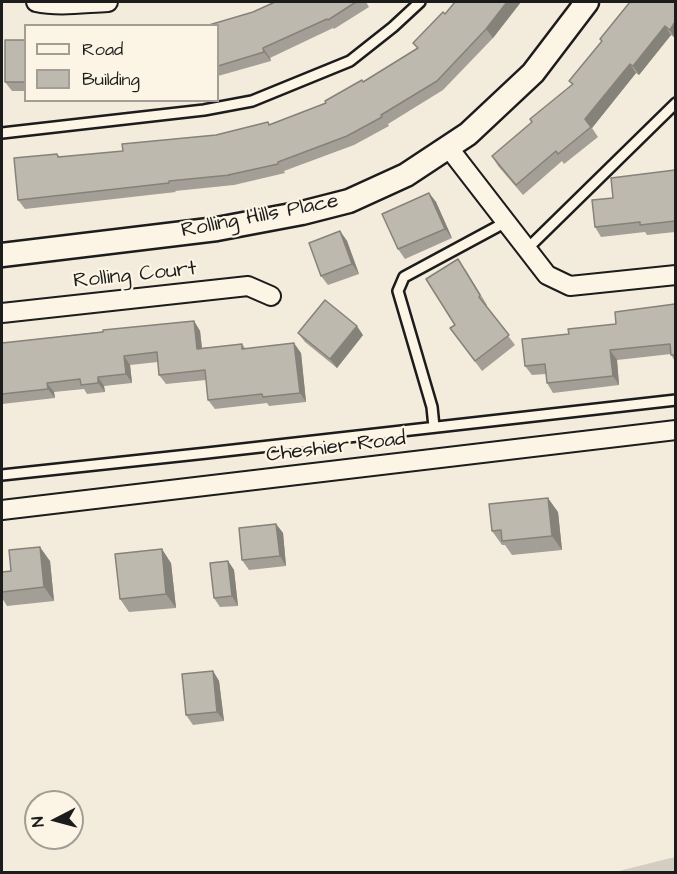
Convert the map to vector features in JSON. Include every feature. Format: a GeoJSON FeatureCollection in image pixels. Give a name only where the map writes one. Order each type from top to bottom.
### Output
{"type":"FeatureCollection","features":[{"type":"Feature","properties":{"kind":"street"},"geometry":{"type":"LineString","coordinates":[[36,2],[45,4],[108,2]]}},
{"type":"Feature","properties":{"kind":"street","name":"Rolling Hills Place"},"geometry":{"type":"LineString","coordinates":[[2,255],[217,229],[302,213],[349,201],[406,175],[468,134],[532,73],[587,2]]}},
{"type":"Feature","properties":{"kind":"street"},"geometry":{"type":"LineString","coordinates":[[448,147],[547,276],[570,286],[675,274]]}},
{"type":"Feature","properties":{"kind":"street","name":"Rolling Court"},"geometry":{"type":"LineString","coordinates":[[2,311],[248,286],[272,296]]}},
{"type":"Feature","properties":{"kind":"street","name":"Cheshier Road"},"geometry":{"type":"LineString","coordinates":[[2,510],[675,430]]}},
{"type":"Feature","properties":{"kind":"lane"},"geometry":{"type":"LineString","coordinates":[[2,133],[204,110],[252,101],[350,61],[420,2]]}},
{"type":"Feature","properties":{"kind":"lane"},"geometry":{"type":"LineString","coordinates":[[527,249],[675,103]]}},
{"type":"Feature","properties":{"kind":"lane"},"geometry":{"type":"LineString","coordinates":[[434,427],[432,407],[398,291],[404,277],[506,222]]}},
{"type":"Feature","properties":{"kind":"lane"},"geometry":{"type":"LineString","coordinates":[[2,475],[675,400]]}},
{"type":"Feature","properties":{"kind":"shaded area"},"geometry":{"type":"Polygon","coordinates":[[[675,857],[675,872],[615,872],[675,857]]]}},
{"type":"Feature","properties":{"kind":"building"},"geometry":{"type":"Polygon","coordinates":[[[275,2],[356,2],[328,20],[263,48],[264,52],[219,66],[219,24],[212,24],[253,12],[275,2]]]}},
{"type":"Feature","properties":{"kind":"building"},"geometry":{"type":"Polygon","coordinates":[[[455,2],[507,2],[486,29],[437,81],[381,115],[382,117],[347,136],[278,162],[278,164],[228,175],[230,175],[18,200],[14,158],[57,154],[58,157],[123,151],[122,144],[216,135],[268,122],[269,125],[326,103],[325,101],[362,80],[363,82],[418,48],[413,43],[455,2]]]}},
{"type":"Feature","properties":{"kind":"building"},"geometry":{"type":"Polygon","coordinates":[[[630,2],[675,2],[675,22],[670,30],[665,26],[633,66],[630,64],[585,119],[591,127],[558,154],[556,151],[516,185],[492,156],[532,122],[530,119],[573,84],[569,81],[630,2]]]}},
{"type":"Feature","properties":{"kind":"building"},"geometry":{"type":"Polygon","coordinates":[[[5,40],[24,40],[24,82],[5,82],[5,40]]]}},
{"type":"Feature","properties":{"kind":"building"},"geometry":{"type":"Polygon","coordinates":[[[675,170],[675,221],[595,227],[592,200],[613,198],[611,178],[675,170]]]}},
{"type":"Feature","properties":{"kind":"building"},"geometry":{"type":"Polygon","coordinates":[[[429,193],[445,229],[398,249],[382,214],[429,193]]]}},
{"type":"Feature","properties":{"kind":"building"},"geometry":{"type":"Polygon","coordinates":[[[340,231],[352,264],[321,276],[309,243],[340,231]]]}},
{"type":"Feature","properties":{"kind":"building"},"geometry":{"type":"Polygon","coordinates":[[[458,259],[480,295],[479,297],[509,335],[475,361],[450,328],[455,325],[426,279],[458,259]]]}},
{"type":"Feature","properties":{"kind":"building"},"geometry":{"type":"Polygon","coordinates":[[[325,300],[357,326],[330,359],[298,333],[325,300]]]}},
{"type":"Feature","properties":{"kind":"building"},"geometry":{"type":"Polygon","coordinates":[[[675,304],[675,355],[671,355],[670,344],[610,350],[613,376],[547,383],[545,364],[525,366],[522,339],[569,334],[568,329],[616,324],[615,312],[675,304]]]}},
{"type":"Feature","properties":{"kind":"building"},"geometry":{"type":"Polygon","coordinates":[[[194,321],[197,349],[242,344],[242,349],[294,343],[300,393],[263,397],[262,394],[208,400],[205,370],[159,375],[157,352],[124,356],[126,374],[98,377],[98,383],[81,385],[80,379],[47,383],[48,389],[2,394],[2,343],[194,321]]]}},
{"type":"Feature","properties":{"kind":"building"},"geometry":{"type":"Polygon","coordinates":[[[548,498],[552,536],[502,541],[501,530],[492,531],[489,504],[548,498]]]}},
{"type":"Feature","properties":{"kind":"building"},"geometry":{"type":"Polygon","coordinates":[[[276,524],[280,556],[242,560],[239,528],[276,524]]]}},
{"type":"Feature","properties":{"kind":"building"},"geometry":{"type":"Polygon","coordinates":[[[40,547],[44,587],[2,592],[2,572],[11,571],[9,550],[40,547]]]}},
{"type":"Feature","properties":{"kind":"building"},"geometry":{"type":"Polygon","coordinates":[[[162,549],[166,594],[120,599],[115,554],[162,549]]]}},
{"type":"Feature","properties":{"kind":"building"},"geometry":{"type":"Polygon","coordinates":[[[228,561],[232,596],[214,598],[210,563],[228,561]]]}},
{"type":"Feature","properties":{"kind":"building"},"geometry":{"type":"Polygon","coordinates":[[[213,671],[217,712],[186,715],[182,674],[213,671]]]}}]}
